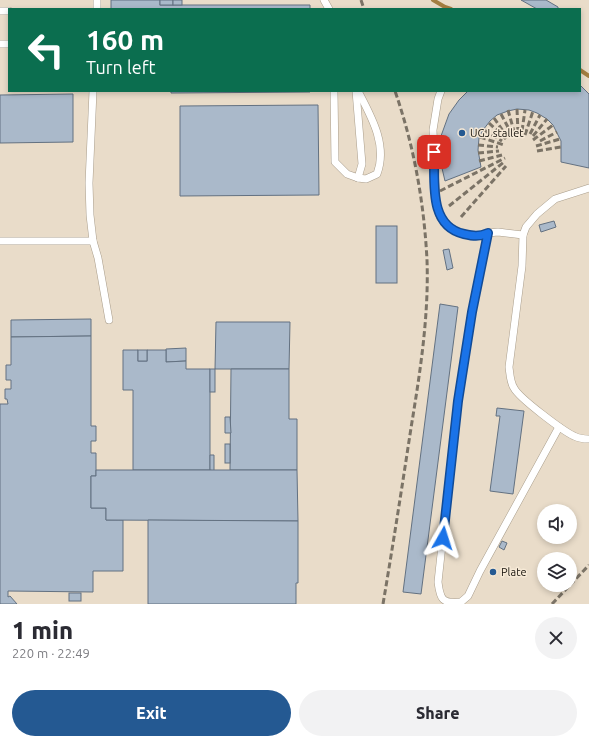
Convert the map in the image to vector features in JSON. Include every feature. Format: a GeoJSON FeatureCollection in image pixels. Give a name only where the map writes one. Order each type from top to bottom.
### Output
{"type":"FeatureCollection","features":[{"type":"Feature","properties":{"kind":"lane"},"geometry":{"type":"LineString","coordinates":[[93,92],[89,183],[93,241],[98,258],[109,320]]}},
{"type":"Feature","properties":{"kind":"lane"},"geometry":{"type":"LineString","coordinates":[[334,92],[335,162],[347,174],[366,179],[377,174],[381,164],[380,144],[374,122],[358,92]]}},
{"type":"Feature","properties":{"kind":"lane"},"geometry":{"type":"LineString","coordinates":[[357,92],[362,164],[358,178]]}},
{"type":"Feature","properties":{"kind":"lane"},"geometry":{"type":"LineString","coordinates":[[441,92],[433,130],[436,204],[440,217],[447,226],[459,233],[480,236],[498,232],[523,235]]}},
{"type":"Feature","properties":{"kind":"lane"},"geometry":{"type":"LineString","coordinates":[[589,188],[555,199],[537,214],[526,227],[523,235],[522,266],[509,367],[510,379],[514,388],[521,397],[559,427],[575,437],[589,439]]}},
{"type":"Feature","properties":{"kind":"lane"},"geometry":{"type":"LineString","coordinates":[[488,233],[472,312],[456,416],[438,582],[442,600],[446,603],[461,602],[468,596],[480,571],[559,427]]}},
{"type":"Feature","properties":{"kind":"lane"},"geometry":{"type":"LineString","coordinates":[[0,241],[93,241]]}},
{"type":"Feature","properties":{"kind":"building"},"geometry":{"type":"Polygon","coordinates":[[[111,0],[160,0],[160,5],[310,5],[310,8],[111,8],[111,0]]]}},
{"type":"Feature","properties":{"kind":"building"},"geometry":{"type":"Polygon","coordinates":[[[160,0],[173,0],[173,5],[160,5],[160,0]]]}},
{"type":"Feature","properties":{"kind":"building"},"geometry":{"type":"Polygon","coordinates":[[[173,0],[182,0],[182,5],[173,5],[173,0]]]}},
{"type":"Feature","properties":{"kind":"building"},"geometry":{"type":"Polygon","coordinates":[[[521,0],[546,0],[558,7],[558,8],[535,8],[521,0]]]}},
{"type":"Feature","properties":{"kind":"building","name":"UGJ stallet"},"geometry":{"type":"Polygon","coordinates":[[[581,86],[589,94],[589,168],[561,162],[561,141],[553,125],[537,113],[529,110],[517,109],[497,115],[483,130],[479,138],[478,150],[481,167],[445,181],[440,153],[441,136],[449,114],[467,92],[581,92],[581,86]]]}},
{"type":"Feature","properties":{"kind":"building"},"geometry":{"type":"Polygon","coordinates":[[[171,92],[310,92],[171,93],[171,92]]]}},
{"type":"Feature","properties":{"kind":"building"},"geometry":{"type":"Polygon","coordinates":[[[73,94],[73,142],[0,143],[0,95],[73,94]]]}},
{"type":"Feature","properties":{"kind":"building"},"geometry":{"type":"Polygon","coordinates":[[[318,105],[319,195],[180,196],[180,106],[318,105]]]}},
{"type":"Feature","properties":{"kind":"building"},"geometry":{"type":"Polygon","coordinates":[[[554,221],[556,227],[541,232],[539,225],[554,221]]]}},
{"type":"Feature","properties":{"kind":"building"},"geometry":{"type":"Polygon","coordinates":[[[376,226],[397,226],[397,283],[376,283],[376,226]]]}},
{"type":"Feature","properties":{"kind":"building"},"geometry":{"type":"Polygon","coordinates":[[[449,249],[453,268],[447,270],[443,250],[449,249]]]}},
{"type":"Feature","properties":{"kind":"building"},"geometry":{"type":"Polygon","coordinates":[[[440,304],[458,307],[421,594],[403,592],[440,304]]]}},
{"type":"Feature","properties":{"kind":"building"},"geometry":{"type":"Polygon","coordinates":[[[91,319],[91,336],[11,337],[11,320],[91,319]]]}},
{"type":"Feature","properties":{"kind":"building"},"geometry":{"type":"Polygon","coordinates":[[[216,322],[290,322],[289,369],[215,369],[216,322]]]}},
{"type":"Feature","properties":{"kind":"building"},"geometry":{"type":"Polygon","coordinates":[[[91,336],[91,426],[96,426],[96,441],[91,441],[91,453],[96,453],[96,476],[91,476],[91,508],[106,508],[106,520],[123,520],[123,571],[93,571],[93,592],[8,591],[8,597],[10,596],[17,604],[0,604],[0,404],[8,404],[7,399],[5,399],[5,389],[11,389],[11,380],[6,380],[6,365],[11,365],[11,337],[91,336]]]}},
{"type":"Feature","properties":{"kind":"building"},"geometry":{"type":"Polygon","coordinates":[[[186,348],[186,361],[166,362],[166,349],[186,348]]]}},
{"type":"Feature","properties":{"kind":"building"},"geometry":{"type":"Polygon","coordinates":[[[123,350],[138,350],[138,361],[147,361],[147,350],[166,350],[166,362],[186,361],[186,369],[210,369],[210,470],[133,470],[133,390],[123,390],[123,350]]]}},
{"type":"Feature","properties":{"kind":"building"},"geometry":{"type":"Polygon","coordinates":[[[138,350],[147,350],[147,361],[138,361],[138,350]]]}},
{"type":"Feature","properties":{"kind":"building"},"geometry":{"type":"Polygon","coordinates":[[[210,369],[215,369],[215,392],[210,392],[210,369]]]}},
{"type":"Feature","properties":{"kind":"building"},"geometry":{"type":"Polygon","coordinates":[[[231,369],[289,369],[289,419],[297,419],[297,470],[230,470],[231,369]]]}},
{"type":"Feature","properties":{"kind":"building"},"geometry":{"type":"Polygon","coordinates":[[[497,408],[524,411],[513,494],[490,491],[500,416],[496,416],[497,408]]]}},
{"type":"Feature","properties":{"kind":"building"},"geometry":{"type":"Polygon","coordinates":[[[225,417],[230,417],[231,433],[225,433],[225,417]]]}},
{"type":"Feature","properties":{"kind":"building"},"geometry":{"type":"Polygon","coordinates":[[[225,444],[230,444],[230,463],[225,463],[225,444]]]}},
{"type":"Feature","properties":{"kind":"building"},"geometry":{"type":"Polygon","coordinates":[[[210,455],[214,455],[214,471],[210,470],[210,455]]]}},
{"type":"Feature","properties":{"kind":"building"},"geometry":{"type":"Polygon","coordinates":[[[96,470],[297,470],[298,521],[106,520],[106,508],[91,508],[91,476],[96,476],[96,470]]]}},
{"type":"Feature","properties":{"kind":"building"},"geometry":{"type":"Polygon","coordinates":[[[148,520],[298,521],[298,583],[296,583],[296,604],[148,604],[148,520]]]}},
{"type":"Feature","properties":{"kind":"building"},"geometry":{"type":"Polygon","coordinates":[[[502,541],[507,543],[504,550],[499,547],[502,541]]]}},
{"type":"Feature","properties":{"kind":"building"},"geometry":{"type":"Polygon","coordinates":[[[69,593],[81,593],[81,601],[69,601],[69,593]]]}},
{"type":"Feature","properties":{"kind":"waterway"},"geometry":{"type":"LineString","coordinates":[[433,0],[448,8]]}},
{"type":"Feature","properties":{"kind":"waterway"},"geometry":{"type":"LineString","coordinates":[[581,71],[589,76]]}},
{"type":"Feature","properties":{"kind":"railway"},"geometry":{"type":"LineString","coordinates":[[361,0],[364,8]]}},
{"type":"Feature","properties":{"kind":"railway"},"geometry":{"type":"LineString","coordinates":[[383,604],[421,365],[427,302],[426,238],[421,196],[408,132],[395,92]]}},
{"type":"Feature","properties":{"kind":"railway"},"geometry":{"type":"LineString","coordinates":[[517,109],[518,133]]}},
{"type":"Feature","properties":{"kind":"railway"},"geometry":{"type":"LineString","coordinates":[[508,110],[515,135]]}},
{"type":"Feature","properties":{"kind":"railway"},"geometry":{"type":"LineString","coordinates":[[522,131],[525,110]]}},
{"type":"Feature","properties":{"kind":"railway"},"geometry":{"type":"LineString","coordinates":[[525,135],[533,111]]}},
{"type":"Feature","properties":{"kind":"railway"},"geometry":{"type":"LineString","coordinates":[[501,114],[510,131]]}},
{"type":"Feature","properties":{"kind":"railway"},"geometry":{"type":"LineString","coordinates":[[530,134],[540,115]]}},
{"type":"Feature","properties":{"kind":"railway"},"geometry":{"type":"LineString","coordinates":[[494,118],[503,131]]}},
{"type":"Feature","properties":{"kind":"railway"},"geometry":{"type":"LineString","coordinates":[[533,136],[547,119]]}},
{"type":"Feature","properties":{"kind":"railway"},"geometry":{"type":"LineString","coordinates":[[489,123],[506,139]]}},
{"type":"Feature","properties":{"kind":"railway"},"geometry":{"type":"LineString","coordinates":[[533,140],[553,125]]}},
{"type":"Feature","properties":{"kind":"railway"},"geometry":{"type":"LineString","coordinates":[[484,130],[502,141]]}},
{"type":"Feature","properties":{"kind":"railway"},"geometry":{"type":"LineString","coordinates":[[540,141],[557,132]]}},
{"type":"Feature","properties":{"kind":"railway"},"geometry":{"type":"LineString","coordinates":[[480,137],[504,145]]}},
{"type":"Feature","properties":{"kind":"railway"},"geometry":{"type":"LineString","coordinates":[[536,146],[560,139]]}},
{"type":"Feature","properties":{"kind":"railway"},"geometry":{"type":"LineString","coordinates":[[478,145],[498,147]]}},
{"type":"Feature","properties":{"kind":"railway"},"geometry":{"type":"LineString","coordinates":[[537,151],[561,147]]}},
{"type":"Feature","properties":{"kind":"railway"},"geometry":{"type":"LineString","coordinates":[[478,153],[499,151]]}},
{"type":"Feature","properties":{"kind":"railway"},"geometry":{"type":"LineString","coordinates":[[479,161],[502,155]]}},
{"type":"Feature","properties":{"kind":"railway"},"geometry":{"type":"LineString","coordinates":[[440,191],[505,158]]}},
{"type":"Feature","properties":{"kind":"railway"},"geometry":{"type":"LineString","coordinates":[[449,206],[504,162]]}},
{"type":"Feature","properties":{"kind":"railway"},"geometry":{"type":"LineString","coordinates":[[461,217],[506,166]]}},
{"type":"Feature","properties":{"kind":"railway"},"geometry":{"type":"LineString","coordinates":[[577,578],[589,565]]}},
{"type":"Feature","properties":{"kind":"railway"},"geometry":{"type":"LineString","coordinates":[[552,604],[563,592]]}},
{"type":"Feature","properties":{"kind":"place","name":"UGJ stallet"},"geometry":{"type":"Point","coordinates":[462,133]}},
{"type":"Feature","properties":{"kind":"place","name":"Plate"},"geometry":{"type":"Point","coordinates":[493,572]}},
{"type":"Feature","properties":{"kind":"route"},"geometry":{"type":"LineString","coordinates":[[434,152],[436,204],[440,217],[447,226],[459,233],[480,236],[488,233],[472,312],[458,401],[443,538]]}}]}
